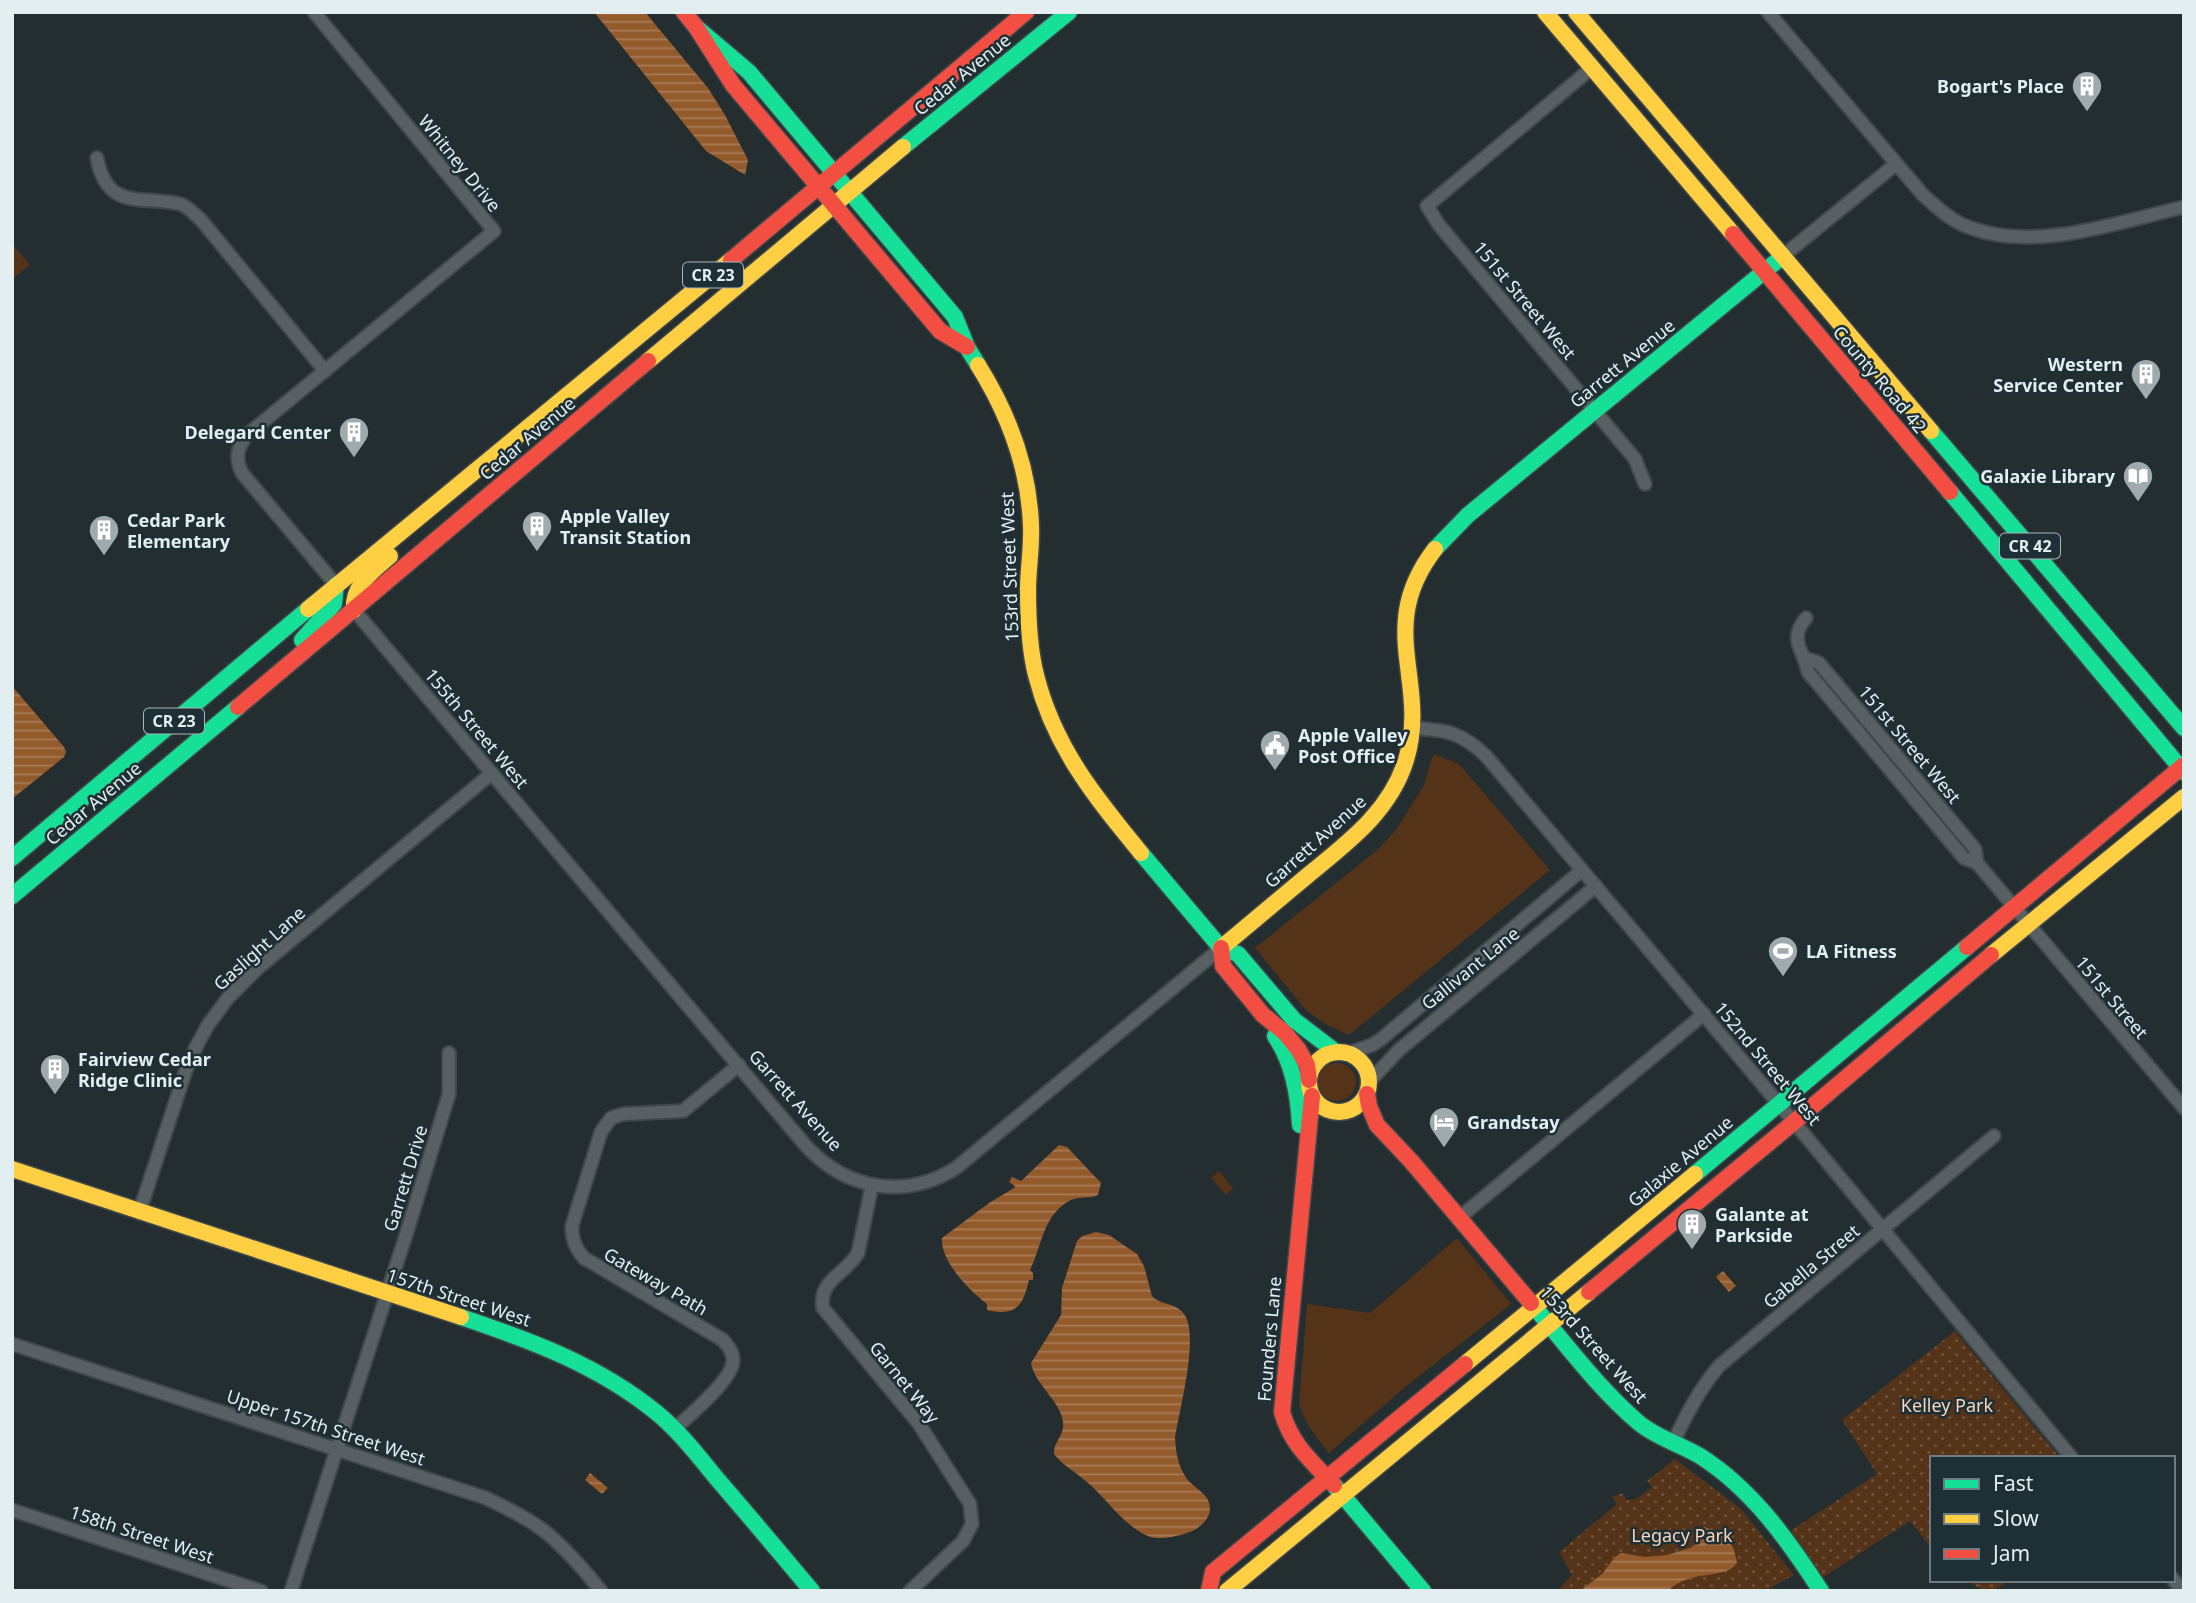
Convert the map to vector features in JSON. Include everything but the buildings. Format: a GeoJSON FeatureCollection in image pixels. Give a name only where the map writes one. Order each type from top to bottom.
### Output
{"type":"FeatureCollection","features":[{"type":"Feature","properties":{"kind":"main road","name":"153rd Street West"},"geometry":{"type":"LineString","coordinates":[[684,12],[733,85],[833,204],[940,331],[967,348]]}},
{"type":"Feature","properties":{"kind":"main road","name":"Cedar Avenue"},"geometry":{"type":"LineString","coordinates":[[12,858],[1026,12]]}},
{"type":"Feature","properties":{"kind":"main road","name":"Cedar Avenue"},"geometry":{"type":"LineString","coordinates":[[12,896],[833,204],[1069,12]]}},
{"type":"Feature","properties":{"kind":"main road","name":"County Road 42"},"geometry":{"type":"LineString","coordinates":[[1545,12],[2183,768]]}},
{"type":"Feature","properties":{"kind":"main road","name":"County Road 42"},"geometry":{"type":"LineString","coordinates":[[1576,12],[2184,728]]}},
{"type":"Feature","properties":{"kind":"main road","name":"153rd Street West"},"geometry":{"type":"LineString","coordinates":[[696,27],[749,72],[955,317],[967,348],[991,386],[1008,421],[1022,464],[1031,524],[1028,592],[1031,647],[1036,676],[1053,727],[1079,774],[1098,802],[1221,948],[1238,954],[1294,1020],[1343,1053]]}},
{"type":"Feature","properties":{"kind":"main road","name":"Garrett Avenue"},"geometry":{"type":"LineString","coordinates":[[1221,948],[1350,840],[1378,813],[1393,792],[1409,753],[1413,728],[1404,657],[1404,629],[1411,592],[1423,565],[1448,533],[1783,256]]}},
{"type":"Feature","properties":{"kind":"main road"},"geometry":{"type":"LineString","coordinates":[[354,610],[351,601],[355,591],[389,557],[446,511],[454,489]]}},
{"type":"Feature","properties":{"kind":"main road"},"geometry":{"type":"LineString","coordinates":[[257,691],[334,604],[336,585]]}},
{"type":"Feature","properties":{"kind":"main road","name":"Galaxie Avenue"},"geometry":{"type":"LineString","coordinates":[[1209,1591],[1213,1573],[2183,768]]}},
{"type":"Feature","properties":{"kind":"main road"},"geometry":{"type":"LineString","coordinates":[[1227,1591],[2184,797]]}},
{"type":"Feature","properties":{"kind":"main road","name":"153rd Street West"},"geometry":{"type":"LineString","coordinates":[[1221,948],[1223,966],[1263,1015],[1284,1032],[1298,1049],[1307,1065],[1310,1088]]}},
{"type":"Feature","properties":{"kind":"main road","name":"Founders Lane"},"geometry":{"type":"LineString","coordinates":[[1263,1015],[1286,1050],[1292,1069],[1299,1105],[1304,1166]]}},
{"type":"Feature","properties":{"kind":"main road"},"geometry":{"type":"LineString","coordinates":[[1343,1053],[1363,1064],[1368,1088],[1362,1102],[1345,1112],[1326,1109],[1318,1104],[1310,1088],[1314,1064],[1328,1054],[1343,1053]]}},
{"type":"Feature","properties":{"kind":"main road","name":"Founders Lane"},"geometry":{"type":"LineString","coordinates":[[1310,1088],[1282,1412],[1295,1444],[1423,1591]]}},
{"type":"Feature","properties":{"kind":"main road","name":"153rd Street West"},"geometry":{"type":"LineString","coordinates":[[1368,1088],[1369,1106],[1377,1125],[1626,1412],[1656,1435],[1699,1456],[1741,1488],[1796,1550],[1821,1591]]}},
{"type":"Feature","properties":{"kind":"main road","name":"157th Street West"},"geometry":{"type":"LineString","coordinates":[[12,1169],[529,1340],[601,1373],[655,1411],[675,1430],[811,1591]]}},
{"type":"Feature","properties":{"kind":"street","name":"Whitney Drive"},"geometry":{"type":"LineString","coordinates":[[314,12],[494,231],[247,435],[242,442],[237,457],[247,479],[336,585]]}},
{"type":"Feature","properties":{"kind":"street"},"geometry":{"type":"LineString","coordinates":[[1768,12],[1923,195],[1946,214],[1971,228],[2004,237],[2051,237],[2184,207]]}},
{"type":"Feature","properties":{"kind":"street","name":"151st Street West"},"geometry":{"type":"LineString","coordinates":[[1593,67],[1427,206],[1438,225],[1635,459],[1645,484]]}},
{"type":"Feature","properties":{"kind":"street"},"geometry":{"type":"LineString","coordinates":[[97,158],[105,181],[124,198],[183,204],[202,221],[325,371]]}},
{"type":"Feature","properties":{"kind":"street","name":"Garrett Avenue"},"geometry":{"type":"LineString","coordinates":[[1783,256],[1895,164]]}},
{"type":"Feature","properties":{"kind":"street","name":"155th Street West"},"geometry":{"type":"LineString","coordinates":[[354,610],[574,870]]}},
{"type":"Feature","properties":{"kind":"street","name":"151st Street West"},"geometry":{"type":"LineString","coordinates":[[1806,618],[1798,628],[1796,638],[1805,658],[1819,663],[1975,849],[1977,863],[2015,908]]}},
{"type":"Feature","properties":{"kind":"street","name":"152nd Street West"},"geometry":{"type":"LineString","coordinates":[[1413,728],[1450,732],[1475,745],[1704,1014],[2070,1456]]}},
{"type":"Feature","properties":{"kind":"street","name":"Gaslight Lane"},"geometry":{"type":"LineString","coordinates":[[139,1213],[190,1058],[208,1025],[228,998],[265,962],[492,773]]}},
{"type":"Feature","properties":{"kind":"street","name":"Garrett Avenue"},"geometry":{"type":"LineString","coordinates":[[574,870],[817,1158],[845,1176],[872,1185],[898,1187],[928,1182],[956,1168],[1221,948]]}},
{"type":"Feature","properties":{"kind":"street","name":"Gallivant Lane"},"geometry":{"type":"LineString","coordinates":[[1343,1053],[1380,1040],[1582,870]]}},
{"type":"Feature","properties":{"kind":"street","name":"Gallivant Lane"},"geometry":{"type":"LineString","coordinates":[[1368,1088],[1386,1062],[1407,1043],[1596,886]]}},
{"type":"Feature","properties":{"kind":"street","name":"151st Street"},"geometry":{"type":"LineString","coordinates":[[2015,908],[2184,1108]]}},
{"type":"Feature","properties":{"kind":"street"},"geometry":{"type":"LineString","coordinates":[[1459,1218],[1704,1014]]}},
{"type":"Feature","properties":{"kind":"street","name":"Garrett Drive"},"geometry":{"type":"LineString","coordinates":[[291,1591],[449,1094],[449,1053]]}},
{"type":"Feature","properties":{"kind":"street","name":"Gateway Path"},"geometry":{"type":"LineString","coordinates":[[675,1430],[728,1376],[733,1360],[730,1349],[723,1340],[584,1258],[576,1249],[572,1226],[601,1132],[611,1118],[623,1114],[683,1111],[739,1065]]}},
{"type":"Feature","properties":{"kind":"street","name":"Gabella Street"},"geometry":{"type":"LineString","coordinates":[[1674,1443],[1690,1406],[1719,1366],[1994,1136]]}},
{"type":"Feature","properties":{"kind":"street","name":"Garnet Way"},"geometry":{"type":"LineString","coordinates":[[872,1185],[858,1253],[854,1261],[824,1288],[823,1308],[919,1424],[966,1495],[971,1510],[972,1524],[963,1541],[910,1591]]}},
{"type":"Feature","properties":{"kind":"street","name":"Upper 157th Street West"},"geometry":{"type":"LineString","coordinates":[[12,1343],[486,1498],[518,1514],[548,1534],[576,1561],[601,1591]]}},
{"type":"Feature","properties":{"kind":"street","name":"158th Street West"},"geometry":{"type":"LineString","coordinates":[[12,1510],[261,1591]]}},
{"type":"Feature","properties":{"kind":"green space"},"geometry":{"type":"Polygon","coordinates":[[[12,244],[30,265],[12,279],[12,244]]]}},
{"type":"Feature","properties":{"kind":"green space"},"geometry":{"type":"Polygon","coordinates":[[[1434,754],[1459,764],[1550,870],[1349,1035],[1327,1025],[1307,1011],[1255,948],[1375,852],[1396,830],[1424,785],[1434,754]]]}},
{"type":"Feature","properties":{"kind":"green space"},"geometry":{"type":"Polygon","coordinates":[[[1337,1063],[1351,1068],[1356,1082],[1351,1096],[1337,1101],[1323,1096],[1318,1082],[1323,1068],[1337,1063]]]}},
{"type":"Feature","properties":{"kind":"green space"},"geometry":{"type":"Polygon","coordinates":[[[1219,1171],[1233,1188],[1226,1195],[1211,1178],[1219,1171]]]}},
{"type":"Feature","properties":{"kind":"green space"},"geometry":{"type":"Polygon","coordinates":[[[1457,1238],[1511,1304],[1404,1388],[1329,1453],[1307,1424],[1299,1403],[1307,1304],[1370,1313],[1457,1238]]]}},
{"type":"Feature","properties":{"kind":"green space","name":"Kelley Park"},"geometry":{"type":"Polygon","coordinates":[[[1955,1331],[2058,1456],[1930,1456],[1930,1546],[1910,1521],[1822,1578],[1789,1532],[1877,1474],[1842,1420],[1955,1331]]]}},
{"type":"Feature","properties":{"kind":"green space","name":"Legacy Park"},"geometry":{"type":"Polygon","coordinates":[[[1675,1459],[1741,1509],[1794,1575],[1765,1591],[1557,1591],[1572,1575],[1559,1552],[1617,1504],[1612,1497],[1623,1493],[1626,1500],[1636,1499],[1652,1487],[1647,1481],[1675,1459]]]}},
{"type":"Feature","properties":{"kind":"green space"},"geometry":{"type":"Polygon","coordinates":[[[1971,1582],[2006,1582],[1993,1590],[1979,1588],[1971,1582]]]}},
{"type":"Feature","properties":{"kind":"shaded area"},"geometry":{"type":"Polygon","coordinates":[[[594,12],[645,12],[708,88],[725,115],[748,160],[745,175],[706,151],[594,12]]]}},
{"type":"Feature","properties":{"kind":"shaded area"},"geometry":{"type":"Polygon","coordinates":[[[12,686],[66,752],[64,757],[12,799],[12,686]]]}},
{"type":"Feature","properties":{"kind":"shaded area"},"geometry":{"type":"Polygon","coordinates":[[[1059,1145],[1067,1147],[1101,1183],[1098,1195],[1071,1200],[1054,1213],[1044,1231],[1030,1270],[1033,1280],[1029,1280],[1021,1303],[1005,1312],[987,1310],[987,1304],[951,1266],[942,1238],[1014,1188],[1009,1182],[1012,1177],[1021,1181],[1059,1145]]]}},
{"type":"Feature","properties":{"kind":"shaded area"},"geometry":{"type":"Polygon","coordinates":[[[1096,1232],[1109,1235],[1137,1254],[1144,1266],[1152,1296],[1181,1310],[1188,1324],[1189,1355],[1175,1438],[1176,1449],[1184,1474],[1205,1495],[1210,1508],[1201,1526],[1180,1535],[1158,1538],[1139,1531],[1054,1454],[1062,1431],[1061,1414],[1037,1378],[1031,1363],[1061,1315],[1062,1288],[1077,1241],[1082,1236],[1096,1232]]]}},
{"type":"Feature","properties":{"kind":"shaded area"},"geometry":{"type":"Polygon","coordinates":[[[1723,1271],[1736,1286],[1729,1292],[1716,1277],[1723,1271]]]}},
{"type":"Feature","properties":{"kind":"shaded area"},"geometry":{"type":"Polygon","coordinates":[[[590,1473],[608,1488],[602,1494],[585,1480],[590,1473]]]}},
{"type":"Feature","properties":{"kind":"shaded area"},"geometry":{"type":"Polygon","coordinates":[[[1704,1527],[1718,1532],[1731,1543],[1737,1563],[1724,1572],[1687,1579],[1668,1591],[1580,1591],[1602,1574],[1621,1553],[1645,1557],[1667,1555],[1690,1548],[1698,1543],[1704,1527]]]}},
{"type":"Feature","properties":{"kind":"traffic: fast"},"geometry":{"type":"LineString","coordinates":[[903,147],[1069,12]]}},
{"type":"Feature","properties":{"kind":"traffic: fast"},"geometry":{"type":"LineString","coordinates":[[696,27],[749,72],[955,317],[967,347],[978,365]]}},
{"type":"Feature","properties":{"kind":"traffic: fast"},"geometry":{"type":"LineString","coordinates":[[1435,549],[1468,515],[1783,256]]}},
{"type":"Feature","properties":{"kind":"traffic: fast"},"geometry":{"type":"LineString","coordinates":[[1931,431],[2184,728]]}},
{"type":"Feature","properties":{"kind":"traffic: fast"},"geometry":{"type":"LineString","coordinates":[[1950,492],[2184,772]]}},
{"type":"Feature","properties":{"kind":"traffic: fast"},"geometry":{"type":"LineString","coordinates":[[302,640],[334,604],[336,585]]}},
{"type":"Feature","properties":{"kind":"traffic: fast"},"geometry":{"type":"LineString","coordinates":[[12,858],[308,609]]}},
{"type":"Feature","properties":{"kind":"traffic: fast"},"geometry":{"type":"LineString","coordinates":[[12,896],[238,707]]}},
{"type":"Feature","properties":{"kind":"traffic: fast"},"geometry":{"type":"LineString","coordinates":[[1141,853],[1221,948],[1238,954],[1294,1020],[1336,1052]]}},
{"type":"Feature","properties":{"kind":"traffic: fast"},"geometry":{"type":"LineString","coordinates":[[1695,1174],[1967,947]]}},
{"type":"Feature","properties":{"kind":"traffic: fast"},"geometry":{"type":"LineString","coordinates":[[1275,1036],[1294,1079],[1300,1125]]}},
{"type":"Feature","properties":{"kind":"traffic: fast"},"geometry":{"type":"LineString","coordinates":[[1531,1303],[1596,1380],[1639,1423],[1653,1433],[1700,1456],[1736,1484],[1768,1517],[1821,1591]]}},
{"type":"Feature","properties":{"kind":"traffic: fast"},"geometry":{"type":"LineString","coordinates":[[461,1317],[564,1356],[611,1381],[657,1413],[689,1445],[812,1591]]}},
{"type":"Feature","properties":{"kind":"traffic: fast"},"geometry":{"type":"LineString","coordinates":[[1334,1485],[1423,1591]]}},
{"type":"Feature","properties":{"kind":"traffic: slow"},"geometry":{"type":"LineString","coordinates":[[1545,12],[1733,234]]}},
{"type":"Feature","properties":{"kind":"traffic: slow"},"geometry":{"type":"LineString","coordinates":[[1576,12],[1931,431]]}},
{"type":"Feature","properties":{"kind":"traffic: slow"},"geometry":{"type":"LineString","coordinates":[[648,361],[903,147]]}},
{"type":"Feature","properties":{"kind":"traffic: slow"},"geometry":{"type":"LineString","coordinates":[[308,609],[731,260]]}},
{"type":"Feature","properties":{"kind":"traffic: slow"},"geometry":{"type":"LineString","coordinates":[[978,365],[999,402],[1015,442],[1026,484],[1031,526],[1029,633],[1044,701],[1078,770],[1141,853]]}},
{"type":"Feature","properties":{"kind":"traffic: slow"},"geometry":{"type":"LineString","coordinates":[[1221,948],[1352,839],[1378,811],[1399,779],[1412,731],[1405,630],[1408,604],[1417,578],[1435,549]]}},
{"type":"Feature","properties":{"kind":"traffic: slow"},"geometry":{"type":"LineString","coordinates":[[354,610],[354,601],[360,586],[390,556]]}},
{"type":"Feature","properties":{"kind":"traffic: slow"},"geometry":{"type":"LineString","coordinates":[[1991,955],[2184,797]]}},
{"type":"Feature","properties":{"kind":"traffic: slow"},"geometry":{"type":"LineString","coordinates":[[1339,1052],[1351,1054],[1364,1065],[1369,1082],[1367,1094],[1356,1107],[1339,1112],[1327,1110],[1314,1099],[1309,1082],[1311,1070],[1322,1057],[1339,1052]]}},
{"type":"Feature","properties":{"kind":"traffic: slow"},"geometry":{"type":"LineString","coordinates":[[12,1169],[461,1317]]}},
{"type":"Feature","properties":{"kind":"traffic: slow"},"geometry":{"type":"LineString","coordinates":[[1465,1364],[1695,1174]]}},
{"type":"Feature","properties":{"kind":"traffic: slow"},"geometry":{"type":"LineString","coordinates":[[1227,1591],[1589,1292]]}},
{"type":"Feature","properties":{"kind":"traffic: jam"},"geometry":{"type":"LineString","coordinates":[[684,12],[733,85],[940,331],[967,347]]}},
{"type":"Feature","properties":{"kind":"traffic: jam"},"geometry":{"type":"LineString","coordinates":[[731,260],[1026,12]]}},
{"type":"Feature","properties":{"kind":"traffic: jam"},"geometry":{"type":"LineString","coordinates":[[1733,234],[1950,492]]}},
{"type":"Feature","properties":{"kind":"traffic: jam"},"geometry":{"type":"LineString","coordinates":[[238,707],[648,361]]}},
{"type":"Feature","properties":{"kind":"traffic: jam"},"geometry":{"type":"LineString","coordinates":[[1967,947],[2184,765]]}},
{"type":"Feature","properties":{"kind":"traffic: jam"},"geometry":{"type":"LineString","coordinates":[[1221,948],[1223,966],[1263,1015],[1284,1032],[1298,1049],[1307,1065],[1309,1080]]}},
{"type":"Feature","properties":{"kind":"traffic: jam"},"geometry":{"type":"LineString","coordinates":[[1589,1292],[1991,955]]}},
{"type":"Feature","properties":{"kind":"traffic: jam"},"geometry":{"type":"LineString","coordinates":[[1367,1094],[1377,1125],[1411,1161],[1531,1303]]}},
{"type":"Feature","properties":{"kind":"traffic: jam"},"geometry":{"type":"LineString","coordinates":[[1312,1096],[1282,1412],[1296,1443],[1334,1485]]}},
{"type":"Feature","properties":{"kind":"traffic: jam"},"geometry":{"type":"LineString","coordinates":[[1209,1591],[1213,1572],[1465,1364]]}},
{"type":"Feature","properties":{"kind":"place","name":"Bogart's Place"},"geometry":{"type":"Point","coordinates":[2087,113]}},
{"type":"Feature","properties":{"kind":"place","name":"Western Service Center"},"geometry":{"type":"Point","coordinates":[2146,401]}},
{"type":"Feature","properties":{"kind":"place","name":"Delegard Center"},"geometry":{"type":"Point","coordinates":[354,459]}},
{"type":"Feature","properties":{"kind":"place","name":"Galaxie Library"},"geometry":{"type":"Point","coordinates":[2138,503]}},
{"type":"Feature","properties":{"kind":"place","name":"Apple Valley Transit Station"},"geometry":{"type":"Point","coordinates":[537,553]}},
{"type":"Feature","properties":{"kind":"place","name":"Cedar Park Elementary"},"geometry":{"type":"Point","coordinates":[104,557]}},
{"type":"Feature","properties":{"kind":"place","name":"Apple Valley Post Office"},"geometry":{"type":"Point","coordinates":[1275,772]}},
{"type":"Feature","properties":{"kind":"place","name":"LA Fitness"},"geometry":{"type":"Point","coordinates":[1783,978]}},
{"type":"Feature","properties":{"kind":"place","name":"Fairview Cedar Ridge Clinic"},"geometry":{"type":"Point","coordinates":[55,1096]}},
{"type":"Feature","properties":{"kind":"place","name":"Grandstay"},"geometry":{"type":"Point","coordinates":[1444,1149]}},
{"type":"Feature","properties":{"kind":"place","name":"Galante at Parkside"},"geometry":{"type":"Point","coordinates":[1692,1251]}}]}
